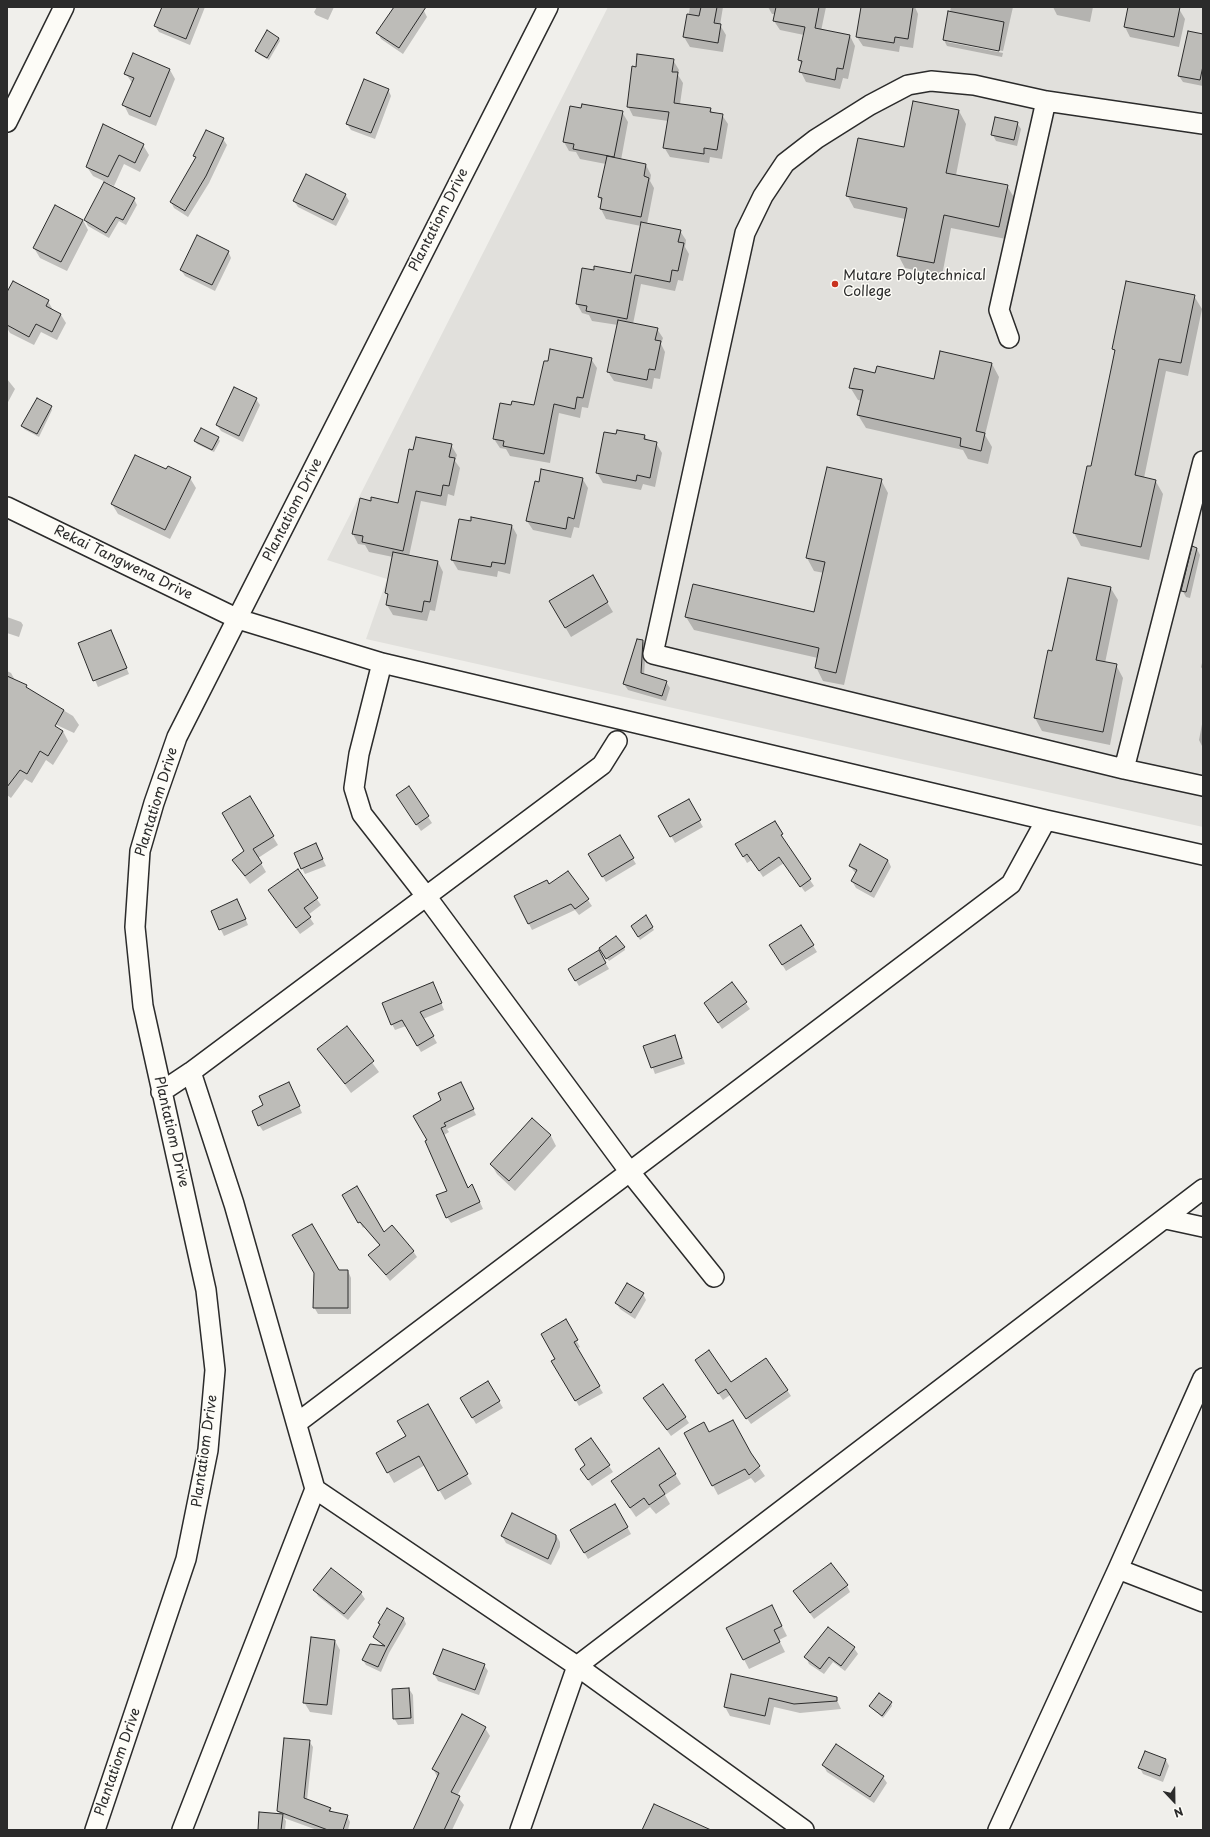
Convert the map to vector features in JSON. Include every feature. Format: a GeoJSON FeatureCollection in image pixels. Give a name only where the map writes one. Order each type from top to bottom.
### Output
{"type":"FeatureCollection","features":[{"type":"Feature","properties":{"kind":"street"},"geometry":{"type":"LineString","coordinates":[[7,122],[64,7]]}},
{"type":"Feature","properties":{"kind":"street","name":"Plantatiom Drive"},"geometry":{"type":"LineString","coordinates":[[95,1830],[186,1559],[208,1450],[215,1370],[206,1290],[143,1006],[135,927],[140,851],[154,802],[177,737],[548,7]]}},
{"type":"Feature","properties":{"kind":"street"},"geometry":{"type":"LineString","coordinates":[[1203,124],[1046,101],[974,85],[931,81],[908,85],[870,105],[816,140],[786,164],[763,196],[746,233],[653,654],[1124,769],[1203,786]]}},
{"type":"Feature","properties":{"kind":"street"},"geometry":{"type":"LineString","coordinates":[[1009,338],[999,310],[1046,101]]}},
{"type":"Feature","properties":{"kind":"street"},"geometry":{"type":"LineString","coordinates":[[1124,769],[1203,461]]}},
{"type":"Feature","properties":{"kind":"street","name":"Rekai Tangwena Drive"},"geometry":{"type":"LineString","coordinates":[[7,507],[238,619],[382,663],[1046,820],[1203,855]]}},
{"type":"Feature","properties":{"kind":"street"},"geometry":{"type":"LineString","coordinates":[[382,663],[359,754],[354,788],[362,814],[426,896],[630,1171],[714,1277]]}},
{"type":"Feature","properties":{"kind":"street"},"geometry":{"type":"LineString","coordinates":[[161,1092],[191,1072],[602,765],[617,741]]}},
{"type":"Feature","properties":{"kind":"street"},"geometry":{"type":"LineString","coordinates":[[296,1423],[1011,884],[1046,820]]}},
{"type":"Feature","properties":{"kind":"street"},"geometry":{"type":"LineString","coordinates":[[182,1830],[315,1489],[234,1204],[191,1072]]}},
{"type":"Feature","properties":{"kind":"street"},"geometry":{"type":"LineString","coordinates":[[520,1830],[577,1666],[1203,1189]]}},
{"type":"Feature","properties":{"kind":"street"},"geometry":{"type":"LineString","coordinates":[[1166,1218],[1203,1227]]}},
{"type":"Feature","properties":{"kind":"street"},"geometry":{"type":"LineString","coordinates":[[998,1830],[1118,1569],[1203,1378]]}},
{"type":"Feature","properties":{"kind":"street"},"geometry":{"type":"LineString","coordinates":[[315,1489],[577,1666],[804,1830]]}},
{"type":"Feature","properties":{"kind":"street"},"geometry":{"type":"LineString","coordinates":[[1118,1569],[1203,1602]]}},
{"type":"Feature","properties":{"kind":"shaded area","name":"Mutare Polytechnical College"},"geometry":{"type":"Polygon","coordinates":[[[608,7],[1203,7],[1203,827],[366,639],[387,579],[327,560],[608,7]]]}},
{"type":"Feature","properties":{"kind":"building"},"geometry":{"type":"Polygon","coordinates":[[[162,7],[199,7],[186,39],[154,26],[162,7]]]}},
{"type":"Feature","properties":{"kind":"building"},"geometry":{"type":"Polygon","coordinates":[[[394,7],[426,7],[399,48],[376,33],[394,7]]]}},
{"type":"Feature","properties":{"kind":"building"},"geometry":{"type":"Polygon","coordinates":[[[701,7],[717,7],[714,23],[721,24],[718,43],[683,37],[687,14],[699,16],[701,7]]]}},
{"type":"Feature","properties":{"kind":"building"},"geometry":{"type":"Polygon","coordinates":[[[776,7],[819,7],[815,28],[850,35],[843,69],[837,68],[835,80],[799,72],[802,61],[798,60],[805,27],[773,21],[776,7]]]}},
{"type":"Feature","properties":{"kind":"building"},"geometry":{"type":"Polygon","coordinates":[[[861,7],[913,7],[908,39],[895,37],[894,43],[856,37],[861,7]]]}},
{"type":"Feature","properties":{"kind":"building"},"geometry":{"type":"Polygon","coordinates":[[[1128,7],[1180,7],[1174,37],[1124,27],[1128,7]]]}},
{"type":"Feature","properties":{"kind":"building"},"geometry":{"type":"Polygon","coordinates":[[[948,11],[1004,22],[999,51],[943,40],[948,11]]]}},
{"type":"Feature","properties":{"kind":"building"},"geometry":{"type":"Polygon","coordinates":[[[267,30],[279,38],[267,58],[255,51],[267,30]]]}},
{"type":"Feature","properties":{"kind":"building"},"geometry":{"type":"Polygon","coordinates":[[[1188,31],[1203,34],[1203,66],[1200,80],[1178,76],[1188,31]]]}},
{"type":"Feature","properties":{"kind":"building"},"geometry":{"type":"Polygon","coordinates":[[[133,53],[170,69],[150,117],[122,105],[134,78],[124,74],[133,53]]]}},
{"type":"Feature","properties":{"kind":"building"},"geometry":{"type":"Polygon","coordinates":[[[637,54],[674,59],[672,72],[678,72],[674,103],[711,108],[710,112],[723,114],[717,150],[704,148],[704,154],[663,148],[669,112],[627,107],[632,66],[636,67],[637,54]]]}},
{"type":"Feature","properties":{"kind":"building"},"geometry":{"type":"Polygon","coordinates":[[[364,79],[389,89],[371,133],[346,124],[364,79]]]}},
{"type":"Feature","properties":{"kind":"building"},"geometry":{"type":"Polygon","coordinates":[[[913,101],[959,110],[946,173],[1008,185],[999,227],[944,215],[934,263],[897,256],[907,208],[846,196],[858,138],[904,147],[913,101]]]}},
{"type":"Feature","properties":{"kind":"building"},"geometry":{"type":"Polygon","coordinates":[[[582,104],[623,111],[614,157],[573,149],[574,144],[563,142],[570,106],[581,108],[582,104]]]}},
{"type":"Feature","properties":{"kind":"building"},"geometry":{"type":"Polygon","coordinates":[[[995,117],[1018,122],[1014,140],[991,135],[995,117]]]}},
{"type":"Feature","properties":{"kind":"building"},"geometry":{"type":"Polygon","coordinates":[[[103,124],[144,144],[135,163],[119,155],[108,177],[86,167],[103,124]]]}},
{"type":"Feature","properties":{"kind":"building"},"geometry":{"type":"Polygon","coordinates":[[[206,130],[224,138],[206,176],[185,211],[170,202],[196,157],[193,156],[206,130]]]}},
{"type":"Feature","properties":{"kind":"building"},"geometry":{"type":"Polygon","coordinates":[[[607,156],[646,164],[644,176],[649,178],[641,217],[600,209],[602,198],[598,197],[607,156]]]}},
{"type":"Feature","properties":{"kind":"building"},"geometry":{"type":"Polygon","coordinates":[[[306,174],[346,194],[333,220],[293,201],[306,174]]]}},
{"type":"Feature","properties":{"kind":"building"},"geometry":{"type":"Polygon","coordinates":[[[104,182],[135,198],[123,220],[116,217],[106,233],[84,220],[104,182]]]}},
{"type":"Feature","properties":{"kind":"building"},"geometry":{"type":"Polygon","coordinates":[[[55,205],[83,220],[61,262],[33,248],[55,205]]]}},
{"type":"Feature","properties":{"kind":"building"},"geometry":{"type":"Polygon","coordinates":[[[641,222],[681,230],[678,242],[684,243],[678,271],[672,270],[670,282],[635,275],[627,319],[586,311],[587,306],[576,304],[582,268],[594,270],[594,266],[631,273],[641,222]]]}},
{"type":"Feature","properties":{"kind":"building"},"geometry":{"type":"Polygon","coordinates":[[[197,235],[229,251],[212,285],[180,270],[197,235]]]}},
{"type":"Feature","properties":{"kind":"building"},"geometry":{"type":"Polygon","coordinates":[[[13,281],[49,300],[46,306],[61,314],[52,332],[36,324],[29,337],[7,325],[7,292],[13,281]]]}},
{"type":"Feature","properties":{"kind":"building"},"geometry":{"type":"Polygon","coordinates":[[[1126,281],[1195,295],[1181,363],[1159,359],[1135,475],[1156,480],[1141,547],[1073,533],[1087,466],[1091,466],[1115,350],[1112,349],[1126,281]]]}},
{"type":"Feature","properties":{"kind":"building"},"geometry":{"type":"Polygon","coordinates":[[[618,320],[658,328],[655,340],[661,341],[655,370],[649,369],[647,380],[607,372],[618,320]]]}},
{"type":"Feature","properties":{"kind":"building"},"geometry":{"type":"Polygon","coordinates":[[[550,349],[592,358],[583,398],[577,397],[575,409],[554,404],[544,454],[503,446],[504,441],[493,439],[500,403],[511,405],[512,401],[534,405],[544,361],[548,361],[550,349]]]}},
{"type":"Feature","properties":{"kind":"building"},"geometry":{"type":"Polygon","coordinates":[[[940,351],[992,363],[976,431],[985,433],[981,451],[960,446],[961,438],[857,415],[863,390],[849,388],[854,368],[875,373],[877,366],[934,379],[940,351]]]}},
{"type":"Feature","properties":{"kind":"building"},"geometry":{"type":"Polygon","coordinates":[[[234,387],[257,398],[239,436],[216,425],[234,387]]]}},
{"type":"Feature","properties":{"kind":"building"},"geometry":{"type":"Polygon","coordinates":[[[37,398],[52,406],[37,434],[21,426],[37,398]]]}},
{"type":"Feature","properties":{"kind":"building"},"geometry":{"type":"Polygon","coordinates":[[[201,428],[219,437],[212,450],[194,441],[201,428]]]}},
{"type":"Feature","properties":{"kind":"building"},"geometry":{"type":"Polygon","coordinates":[[[617,430],[645,435],[644,439],[657,442],[650,478],[637,475],[636,481],[596,473],[604,432],[616,434],[617,430]]]}},
{"type":"Feature","properties":{"kind":"building"},"geometry":{"type":"Polygon","coordinates":[[[416,437],[452,444],[449,457],[455,458],[449,486],[443,485],[441,496],[416,491],[403,551],[362,542],[363,536],[352,534],[360,498],[371,501],[371,497],[398,503],[409,449],[413,450],[416,437]]]}},
{"type":"Feature","properties":{"kind":"building"},"geometry":{"type":"Polygon","coordinates":[[[135,455],[166,469],[168,466],[191,477],[165,530],[111,504],[135,455]]]}},
{"type":"Feature","properties":{"kind":"building"},"geometry":{"type":"Polygon","coordinates":[[[827,467],[882,479],[836,673],[815,668],[819,648],[685,617],[693,584],[814,612],[825,562],[806,558],[827,467]]]}},
{"type":"Feature","properties":{"kind":"building"},"geometry":{"type":"Polygon","coordinates":[[[541,469],[583,478],[574,519],[568,517],[566,529],[526,521],[535,481],[539,482],[541,469]]]}},
{"type":"Feature","properties":{"kind":"building"},"geometry":{"type":"Polygon","coordinates":[[[471,517],[512,525],[505,564],[492,562],[491,567],[451,560],[459,519],[471,521],[471,517]]]}},
{"type":"Feature","properties":{"kind":"building"},"geometry":{"type":"Polygon","coordinates":[[[1192,546],[1197,548],[1186,592],[1181,591],[1192,546]]]}},
{"type":"Feature","properties":{"kind":"building"},"geometry":{"type":"Polygon","coordinates":[[[393,552],[438,561],[430,602],[424,601],[422,612],[386,605],[388,594],[385,593],[393,552]]]}},
{"type":"Feature","properties":{"kind":"building"},"geometry":{"type":"Polygon","coordinates":[[[593,575],[608,602],[565,628],[549,601],[593,575]]]}},
{"type":"Feature","properties":{"kind":"building"},"geometry":{"type":"Polygon","coordinates":[[[1068,578],[1111,587],[1096,660],[1117,664],[1103,732],[1034,718],[1048,650],[1052,651],[1068,578]]]}},
{"type":"Feature","properties":{"kind":"building"},"geometry":{"type":"Polygon","coordinates":[[[111,630],[127,668],[93,681],[78,643],[111,630]]]}},
{"type":"Feature","properties":{"kind":"building"},"geometry":{"type":"Polygon","coordinates":[[[637,639],[643,640],[641,673],[667,681],[662,696],[623,684],[637,639]]]}},
{"type":"Feature","properties":{"kind":"building"},"geometry":{"type":"Polygon","coordinates":[[[7,676],[27,685],[26,687],[64,710],[55,726],[63,731],[48,756],[40,751],[27,774],[20,770],[7,787],[7,676]]]}},
{"type":"Feature","properties":{"kind":"building"},"geometry":{"type":"Polygon","coordinates":[[[409,786],[429,816],[416,825],[396,795],[409,786]]]}},
{"type":"Feature","properties":{"kind":"building"},"geometry":{"type":"Polygon","coordinates":[[[250,796],[274,836],[253,849],[262,863],[245,876],[232,860],[244,851],[222,813],[250,796]]]}},
{"type":"Feature","properties":{"kind":"building"},"geometry":{"type":"Polygon","coordinates":[[[689,799],[701,820],[670,837],[658,816],[689,799]]]}},
{"type":"Feature","properties":{"kind":"building"},"geometry":{"type":"Polygon","coordinates":[[[775,821],[783,834],[781,835],[811,879],[800,887],[779,857],[759,871],[747,854],[743,857],[735,844],[775,821]]]}},
{"type":"Feature","properties":{"kind":"building"},"geometry":{"type":"Polygon","coordinates":[[[620,835],[634,858],[602,877],[588,854],[620,835]]]}},
{"type":"Feature","properties":{"kind":"building"},"geometry":{"type":"Polygon","coordinates":[[[316,843],[323,859],[301,869],[294,853],[316,843]]]}},
{"type":"Feature","properties":{"kind":"building"},"geometry":{"type":"Polygon","coordinates":[[[860,844],[888,860],[871,892],[851,881],[857,870],[849,866],[860,844]]]}},
{"type":"Feature","properties":{"kind":"building"},"geometry":{"type":"Polygon","coordinates":[[[298,869],[318,898],[304,908],[311,917],[296,928],[268,890],[298,869]]]}},
{"type":"Feature","properties":{"kind":"building"},"geometry":{"type":"Polygon","coordinates":[[[568,871],[589,899],[575,909],[571,904],[528,924],[514,896],[547,880],[549,884],[568,871]]]}},
{"type":"Feature","properties":{"kind":"building"},"geometry":{"type":"Polygon","coordinates":[[[237,899],[246,919],[219,930],[211,911],[237,899]]]}},
{"type":"Feature","properties":{"kind":"building"},"geometry":{"type":"Polygon","coordinates":[[[646,915],[653,927],[638,937],[631,926],[646,915]]]}},
{"type":"Feature","properties":{"kind":"building"},"geometry":{"type":"Polygon","coordinates":[[[801,925],[814,945],[782,965],[769,945],[801,925]]]}},
{"type":"Feature","properties":{"kind":"building"},"geometry":{"type":"Polygon","coordinates":[[[616,936],[625,947],[606,959],[599,948],[616,936]]]}},
{"type":"Feature","properties":{"kind":"building"},"geometry":{"type":"Polygon","coordinates":[[[599,950],[606,963],[575,981],[568,969],[599,950]]]}},
{"type":"Feature","properties":{"kind":"building"},"geometry":{"type":"Polygon","coordinates":[[[433,982],[442,1003],[420,1012],[434,1036],[417,1046],[402,1020],[391,1025],[382,1003],[433,982]]]}},
{"type":"Feature","properties":{"kind":"building"},"geometry":{"type":"Polygon","coordinates":[[[732,982],[747,1002],[718,1023],[704,1003],[732,982]]]}},
{"type":"Feature","properties":{"kind":"building"},"geometry":{"type":"Polygon","coordinates":[[[347,1026],[374,1061],[345,1084],[317,1049],[347,1026]]]}},
{"type":"Feature","properties":{"kind":"building"},"geometry":{"type":"Polygon","coordinates":[[[675,1035],[682,1058],[651,1068],[643,1046],[675,1035]]]}},
{"type":"Feature","properties":{"kind":"building"},"geometry":{"type":"Polygon","coordinates":[[[289,1082],[300,1106],[258,1126],[252,1111],[263,1105],[259,1096],[289,1082]]]}},
{"type":"Feature","properties":{"kind":"building"},"geometry":{"type":"Polygon","coordinates":[[[461,1082],[474,1109],[444,1123],[446,1126],[441,1128],[468,1188],[472,1184],[480,1202],[446,1218],[436,1195],[447,1191],[425,1141],[427,1140],[413,1116],[441,1100],[438,1093],[461,1082]]]}},
{"type":"Feature","properties":{"kind":"building"},"geometry":{"type":"Polygon","coordinates":[[[532,1118],[551,1135],[509,1181],[490,1164],[532,1118]]]}},
{"type":"Feature","properties":{"kind":"building"},"geometry":{"type":"Polygon","coordinates":[[[357,1186],[384,1232],[392,1225],[414,1251],[386,1275],[368,1255],[380,1245],[360,1222],[358,1223],[342,1195],[357,1186]]]}},
{"type":"Feature","properties":{"kind":"building"},"geometry":{"type":"Polygon","coordinates":[[[312,1224],[339,1270],[348,1270],[348,1308],[313,1308],[314,1273],[292,1235],[312,1224]]]}},
{"type":"Feature","properties":{"kind":"building"},"geometry":{"type":"Polygon","coordinates":[[[627,1283],[644,1293],[631,1313],[615,1303],[627,1283]]]}},
{"type":"Feature","properties":{"kind":"building"},"geometry":{"type":"Polygon","coordinates":[[[566,1319],[578,1340],[574,1342],[600,1386],[575,1401],[551,1361],[555,1359],[541,1334],[566,1319]]]}},
{"type":"Feature","properties":{"kind":"building"},"geometry":{"type":"Polygon","coordinates":[[[709,1350],[731,1382],[766,1358],[788,1390],[746,1419],[726,1389],[718,1394],[695,1360],[709,1350]]]}},
{"type":"Feature","properties":{"kind":"building"},"geometry":{"type":"Polygon","coordinates":[[[488,1381],[500,1401],[472,1418],[460,1398],[488,1381]]]}},
{"type":"Feature","properties":{"kind":"building"},"geometry":{"type":"Polygon","coordinates":[[[663,1384],[686,1417],[667,1430],[643,1398],[663,1384]]]}},
{"type":"Feature","properties":{"kind":"building"},"geometry":{"type":"Polygon","coordinates":[[[428,1404],[468,1474],[438,1491],[419,1456],[387,1473],[376,1453],[406,1436],[397,1421],[428,1404]]]}},
{"type":"Feature","properties":{"kind":"building"},"geometry":{"type":"Polygon","coordinates":[[[733,1420],[760,1466],[749,1475],[745,1469],[712,1486],[684,1433],[704,1422],[709,1432],[733,1420]]]}},
{"type":"Feature","properties":{"kind":"building"},"geometry":{"type":"Polygon","coordinates":[[[591,1438],[610,1465],[588,1480],[580,1469],[585,1465],[575,1449],[591,1438]]]}},
{"type":"Feature","properties":{"kind":"building"},"geometry":{"type":"Polygon","coordinates":[[[659,1448],[676,1474],[659,1485],[665,1494],[649,1505],[644,1498],[630,1508],[611,1481],[659,1448]]]}},
{"type":"Feature","properties":{"kind":"building"},"geometry":{"type":"Polygon","coordinates":[[[615,1504],[628,1527],[584,1553],[570,1530],[615,1504]]]}},
{"type":"Feature","properties":{"kind":"building"},"geometry":{"type":"Polygon","coordinates":[[[512,1513],[556,1535],[556,1540],[548,1559],[501,1536],[512,1513]]]}},
{"type":"Feature","properties":{"kind":"building"},"geometry":{"type":"Polygon","coordinates":[[[831,1563],[848,1585],[810,1613],[793,1591],[831,1563]]]}},
{"type":"Feature","properties":{"kind":"building"},"geometry":{"type":"Polygon","coordinates":[[[331,1568],[362,1592],[344,1614],[313,1590],[331,1568]]]}},
{"type":"Feature","properties":{"kind":"building"},"geometry":{"type":"Polygon","coordinates":[[[772,1605],[782,1626],[774,1630],[780,1642],[743,1660],[726,1628],[772,1605]]]}},
{"type":"Feature","properties":{"kind":"building"},"geometry":{"type":"Polygon","coordinates":[[[387,1608],[404,1618],[378,1667],[362,1660],[370,1644],[385,1646],[373,1637],[380,1624],[378,1623],[387,1608]]]}},
{"type":"Feature","properties":{"kind":"building"},"geometry":{"type":"Polygon","coordinates":[[[828,1627],[855,1647],[841,1666],[829,1657],[820,1669],[804,1657],[828,1627]]]}},
{"type":"Feature","properties":{"kind":"building"},"geometry":{"type":"Polygon","coordinates":[[[311,1637],[335,1640],[327,1705],[303,1703],[311,1637]]]}},
{"type":"Feature","properties":{"kind":"building"},"geometry":{"type":"Polygon","coordinates":[[[443,1649],[485,1664],[475,1690],[433,1674],[443,1649]]]}},
{"type":"Feature","properties":{"kind":"building"},"geometry":{"type":"Polygon","coordinates":[[[731,1674],[837,1697],[837,1701],[794,1704],[769,1698],[765,1716],[724,1707],[731,1674]]]}},
{"type":"Feature","properties":{"kind":"building"},"geometry":{"type":"Polygon","coordinates":[[[409,1688],[411,1718],[393,1719],[392,1689],[409,1688]]]}},
{"type":"Feature","properties":{"kind":"building"},"geometry":{"type":"Polygon","coordinates":[[[879,1693],[892,1702],[882,1716],[869,1706],[879,1693]]]}},
{"type":"Feature","properties":{"kind":"building"},"geometry":{"type":"Polygon","coordinates":[[[462,1714],[486,1727],[451,1792],[460,1796],[444,1830],[413,1830],[439,1773],[432,1769],[462,1714]]]}},
{"type":"Feature","properties":{"kind":"building"},"geometry":{"type":"Polygon","coordinates":[[[284,1738],[310,1740],[304,1798],[331,1808],[329,1811],[348,1815],[343,1830],[328,1830],[277,1811],[284,1738]]]}},
{"type":"Feature","properties":{"kind":"building"},"geometry":{"type":"Polygon","coordinates":[[[836,1744],[884,1776],[870,1797],[822,1765],[836,1744]]]}},
{"type":"Feature","properties":{"kind":"building"},"geometry":{"type":"Polygon","coordinates":[[[1145,1751],[1166,1759],[1160,1776],[1138,1768],[1145,1751]]]}},
{"type":"Feature","properties":{"kind":"building"},"geometry":{"type":"Polygon","coordinates":[[[654,1804],[711,1830],[642,1830],[654,1804]]]}},
{"type":"Feature","properties":{"kind":"building"},"geometry":{"type":"Polygon","coordinates":[[[259,1812],[283,1814],[281,1830],[258,1830],[259,1812]]]}},
{"type":"Feature","properties":{"kind":"place","name":"Mutare Polytechnical College"},"geometry":{"type":"Point","coordinates":[835,284]}}]}
